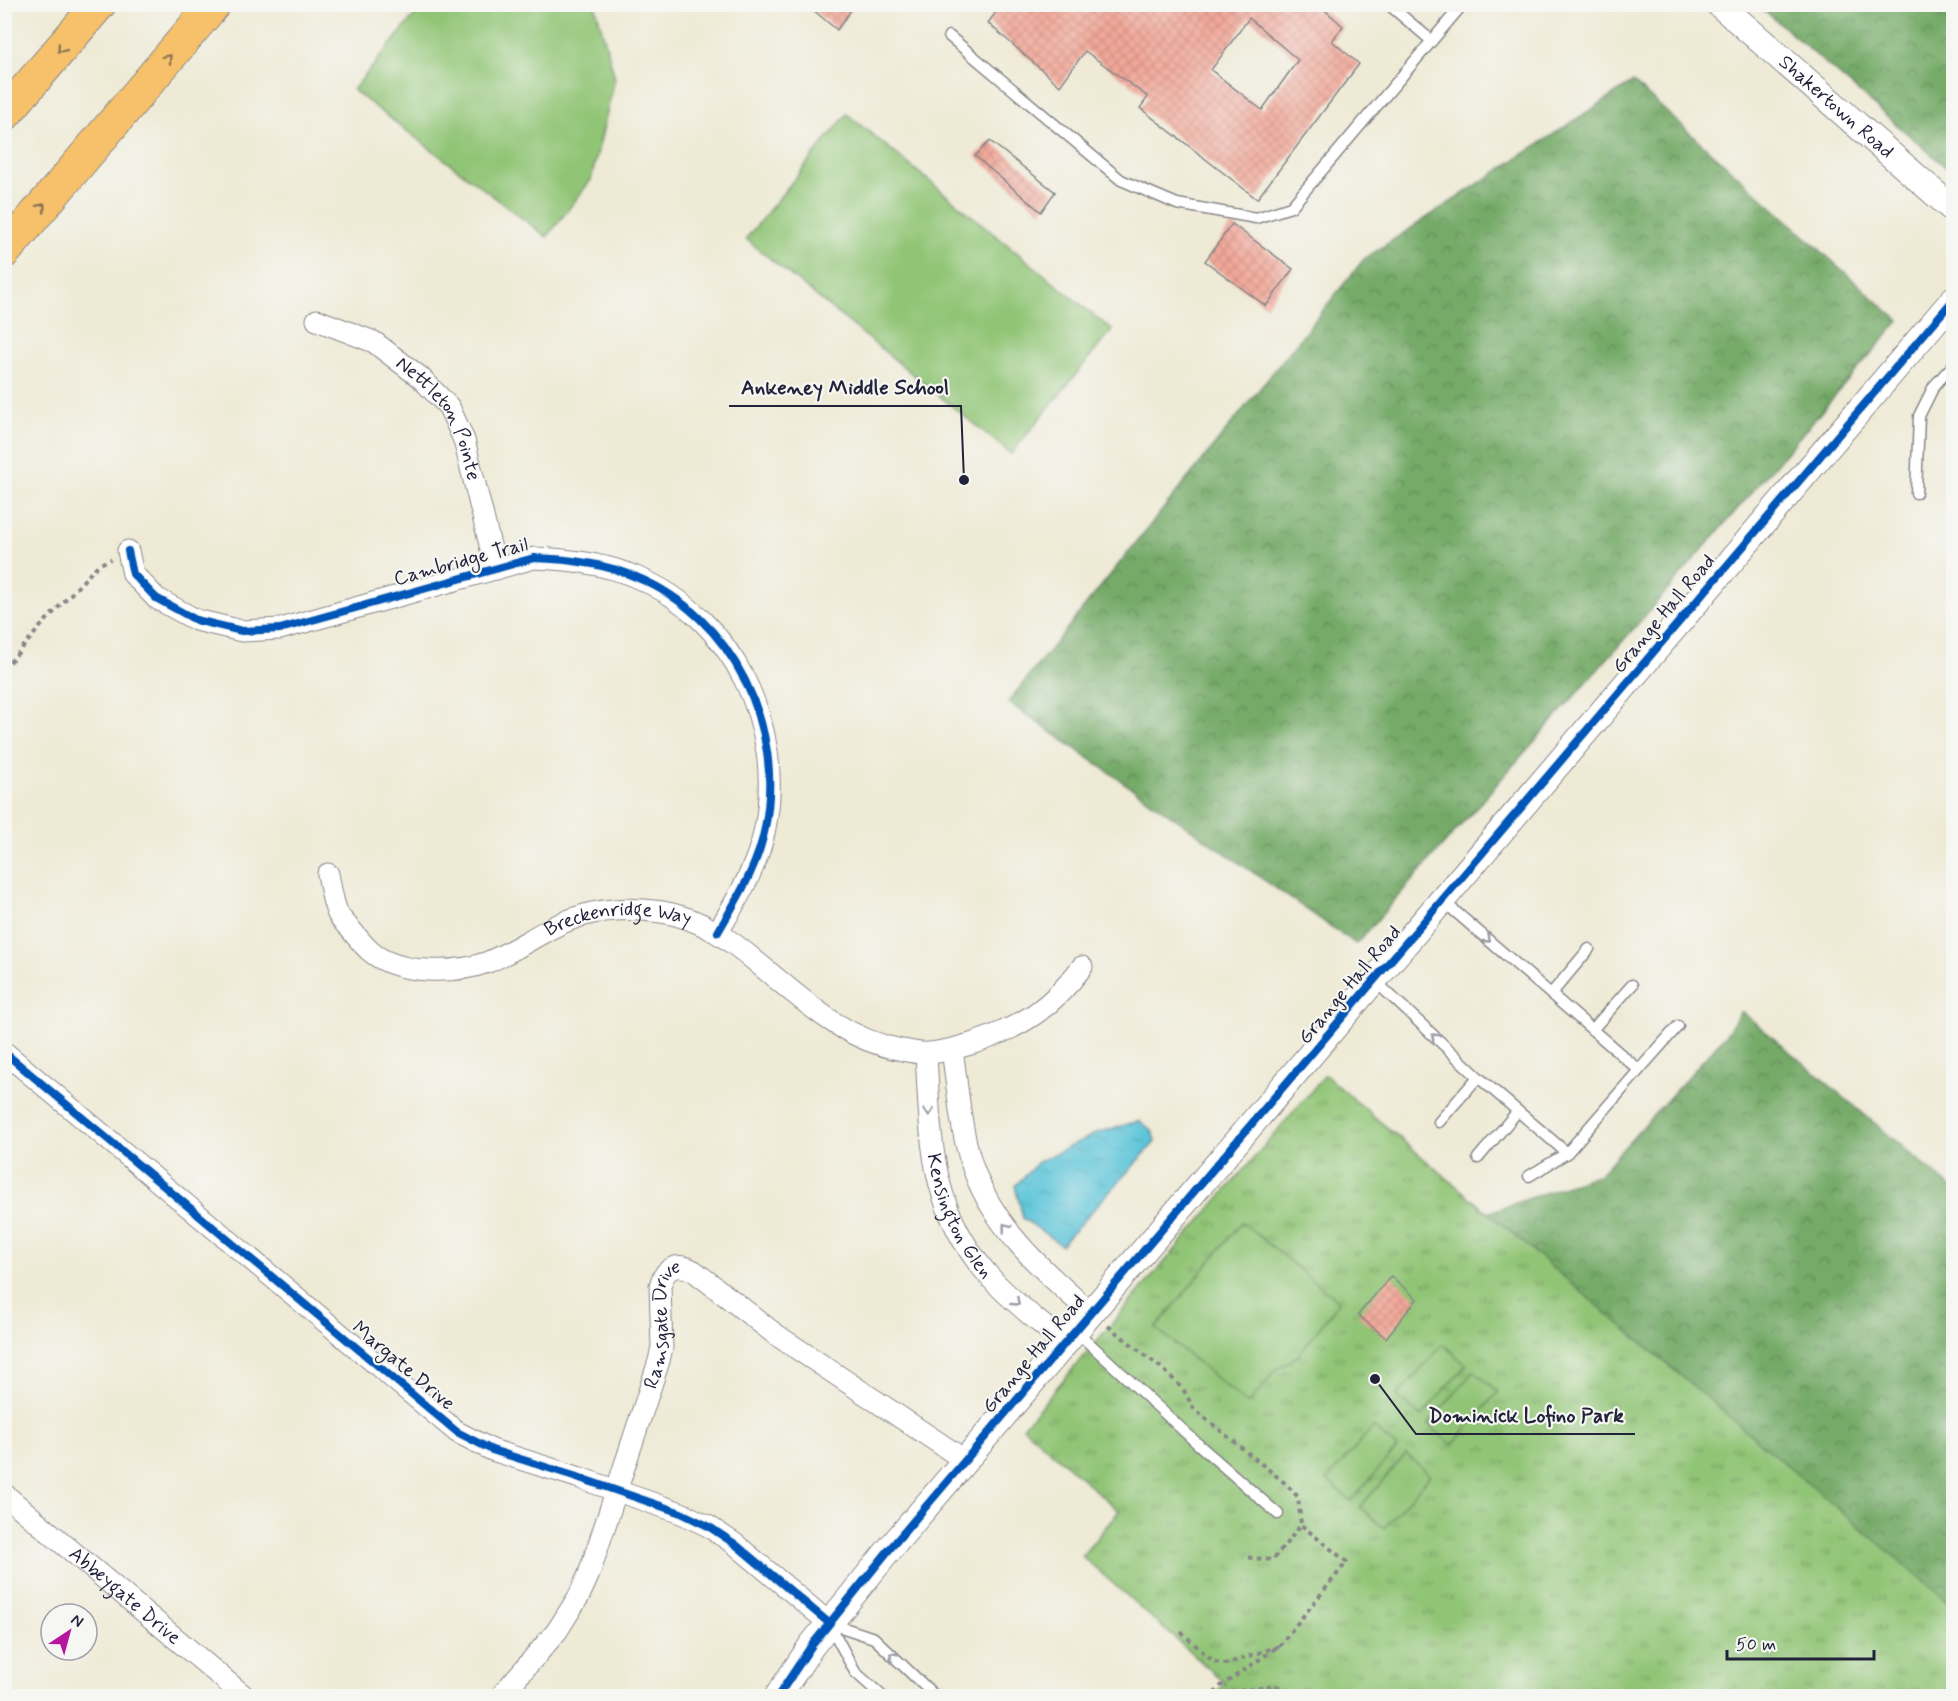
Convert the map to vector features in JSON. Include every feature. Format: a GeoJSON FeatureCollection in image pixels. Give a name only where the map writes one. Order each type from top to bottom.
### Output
{"type":"FeatureCollection","features":[{"type":"Feature","properties":{"kind":"highway"},"geometry":{"type":"LineString","coordinates":[[4,115],[99,4]]}},
{"type":"Feature","properties":{"kind":"highway"},"geometry":{"type":"LineString","coordinates":[[4,252],[214,4]]}},
{"type":"Feature","properties":{"kind":"street","name":"Shakertown Road"},"geometry":{"type":"LineString","coordinates":[[1719,4],[1953,210]]}},
{"type":"Feature","properties":{"kind":"street","name":"Grange Hall Road"},"geometry":{"type":"LineString","coordinates":[[778,1696],[829,1623],[1953,299]]}},
{"type":"Feature","properties":{"kind":"street","name":"Nettleton Pointe"},"geometry":{"type":"LineString","coordinates":[[317,320],[374,342],[421,378],[449,407],[464,440],[496,569]]}},
{"type":"Feature","properties":{"kind":"street","name":"Cambridge Trail"},"geometry":{"type":"LineString","coordinates":[[128,551],[134,574],[156,598],[196,620],[242,631],[280,629],[534,558],[569,559],[603,565],[636,577],[667,593],[695,614],[720,639],[739,668],[755,700],[765,733],[770,772],[770,799],[765,830],[743,888],[718,932]]}},
{"type":"Feature","properties":{"kind":"street","name":"Breckenridge Way"},"geometry":{"type":"LineString","coordinates":[[328,874],[338,915],[371,952],[391,962],[413,968],[446,971],[486,962],[559,924],[583,915],[606,910],[635,909],[665,912],[694,920],[729,939],[820,1014],[845,1031],[891,1048],[926,1054],[952,1050],[1004,1032],[1022,1023],[1055,999],[1082,967]]}},
{"type":"Feature","properties":{"kind":"street","name":"Kensington Glen"},"geometry":{"type":"LineString","coordinates":[[952,1050],[962,1123],[973,1168],[991,1207],[1035,1261],[1077,1329]]}},
{"type":"Feature","properties":{"kind":"street","name":"Margate Drive"},"geometry":{"type":"LineString","coordinates":[[4,1052],[458,1432],[492,1450],[681,1513],[708,1526],[735,1544],[829,1623]]}},
{"type":"Feature","properties":{"kind":"street","name":"Kensington Glen"},"geometry":{"type":"LineString","coordinates":[[926,1054],[933,1162],[941,1194],[954,1225],[970,1253],[990,1277],[1077,1329]]}},
{"type":"Feature","properties":{"kind":"street","name":"Ramsgate Drive"},"geometry":{"type":"LineString","coordinates":[[501,1696],[557,1631],[579,1596],[589,1574],[661,1354],[660,1286],[662,1276],[667,1270],[677,1266],[694,1271],[776,1334],[966,1461]]}},
{"type":"Feature","properties":{"kind":"street","name":"Abbeygate Drive"},"geometry":{"type":"LineString","coordinates":[[4,1494],[244,1696]]}},
{"type":"Feature","properties":{"kind":"lane"},"geometry":{"type":"LineString","coordinates":[[1388,4],[1432,41]]}},
{"type":"Feature","properties":{"kind":"lane"},"geometry":{"type":"LineString","coordinates":[[949,36],[1121,180],[1177,204],[1256,218],[1291,207],[1463,4]]}},
{"type":"Feature","properties":{"kind":"lane"},"geometry":{"type":"LineString","coordinates":[[1916,493],[1919,416],[1934,386],[1953,364]]}},
{"type":"Feature","properties":{"kind":"lane"},"geometry":{"type":"LineString","coordinates":[[1443,901],[1639,1070]]}},
{"type":"Feature","properties":{"kind":"lane"},"geometry":{"type":"LineString","coordinates":[[1551,994],[1588,949]]}},
{"type":"Feature","properties":{"kind":"lane"},"geometry":{"type":"LineString","coordinates":[[1375,981],[1478,1077],[1567,1152]]}},
{"type":"Feature","properties":{"kind":"lane"},"geometry":{"type":"LineString","coordinates":[[1592,1030],[1632,985]]}},
{"type":"Feature","properties":{"kind":"lane"},"geometry":{"type":"LineString","coordinates":[[1528,1176],[1567,1152],[1678,1026]]}},
{"type":"Feature","properties":{"kind":"lane"},"geometry":{"type":"LineString","coordinates":[[1439,1122],[1478,1077]]}},
{"type":"Feature","properties":{"kind":"lane"},"geometry":{"type":"LineString","coordinates":[[1478,1158],[1518,1111]]}},
{"type":"Feature","properties":{"kind":"lane"},"geometry":{"type":"LineString","coordinates":[[1077,1329],[1199,1445],[1278,1514]]}},
{"type":"Feature","properties":{"kind":"lane"},"geometry":{"type":"LineString","coordinates":[[829,1623],[855,1672],[882,1696]]}},
{"type":"Feature","properties":{"kind":"lane"},"geometry":{"type":"LineString","coordinates":[[829,1623],[874,1638],[935,1696]]}},
{"type":"Feature","properties":{"kind":"path"},"geometry":{"type":"LineString","coordinates":[[4,669],[40,626],[98,565],[128,551]]}},
{"type":"Feature","properties":{"kind":"path"},"geometry":{"type":"LineString","coordinates":[[1212,1696],[1221,1686],[1279,1646],[1347,1562],[1301,1525]]}},
{"type":"Feature","properties":{"kind":"path"},"geometry":{"type":"LineString","coordinates":[[1181,1632],[1214,1662],[1226,1664],[1279,1646]]}},
{"type":"Feature","properties":{"kind":"path"},"geometry":{"type":"LineString","coordinates":[[1223,1696],[1235,1691],[1276,1686],[1307,1696]]}},
{"type":"Feature","properties":{"kind":"green space"},"geometry":{"type":"Polygon","coordinates":[[[423,5],[595,5],[615,78],[591,180],[547,237],[353,90],[423,5]]]}},
{"type":"Feature","properties":{"kind":"green space"},"geometry":{"type":"Polygon","coordinates":[[[1758,5],[1953,5],[1953,173],[1758,5]]]}},
{"type":"Feature","properties":{"kind":"green space"},"geometry":{"type":"Polygon","coordinates":[[[1633,82],[1899,321],[1673,584],[1356,944],[1008,702],[1364,259],[1633,82]]]}},
{"type":"Feature","properties":{"kind":"green space"},"geometry":{"type":"Polygon","coordinates":[[[847,114],[1112,330],[1011,454],[746,239],[847,114]]]}},
{"type":"Feature","properties":{"kind":"green space"},"geometry":{"type":"Polygon","coordinates":[[[1741,1011],[1953,1189],[1953,1696],[1481,1215],[1600,1174],[1725,1036],[1741,1011]]]}},
{"type":"Feature","properties":{"kind":"green space"},"geometry":{"type":"Polygon","coordinates":[[[1325,1075],[1953,1606],[1953,1696],[1213,1696],[1225,1683],[1082,1556],[1119,1511],[1023,1427],[1325,1075]]]}},
{"type":"Feature","properties":{"kind":"green space"},"geometry":{"type":"Polygon","coordinates":[[[1242,1222],[1339,1302],[1298,1356],[1276,1370],[1248,1404],[1156,1328],[1242,1222]]]}},
{"type":"Feature","properties":{"kind":"green space"},"geometry":{"type":"Polygon","coordinates":[[[1443,1344],[1466,1365],[1421,1417],[1397,1396],[1443,1344]]]}},
{"type":"Feature","properties":{"kind":"green space"},"geometry":{"type":"Polygon","coordinates":[[[1474,1371],[1498,1392],[1452,1445],[1428,1424],[1474,1371]]]}},
{"type":"Feature","properties":{"kind":"green space"},"geometry":{"type":"Polygon","coordinates":[[[1373,1427],[1397,1448],[1351,1501],[1327,1480],[1373,1427]]]}},
{"type":"Feature","properties":{"kind":"green space"},"geometry":{"type":"Polygon","coordinates":[[[1406,1454],[1430,1475],[1384,1528],[1360,1507],[1406,1454]]]}},
{"type":"Feature","properties":{"kind":"water"},"geometry":{"type":"Polygon","coordinates":[[[1139,1121],[1152,1130],[1155,1142],[1061,1245],[1023,1218],[1015,1186],[1038,1162],[1097,1133],[1139,1121]]]}},
{"type":"Feature","properties":{"kind":"building"},"geometry":{"type":"Polygon","coordinates":[[[806,4],[855,4],[837,30],[806,4]]]}},
{"type":"Feature","properties":{"kind":"building"},"geometry":{"type":"Polygon","coordinates":[[[1002,4],[1318,4],[1343,26],[1332,41],[1359,64],[1257,199],[1140,108],[1148,97],[1085,51],[1060,86],[988,23],[1002,4]],[[1249,18],[1211,70],[1262,110],[1298,60],[1249,18]]]}},
{"type":"Feature","properties":{"kind":"building"},"geometry":{"type":"Polygon","coordinates":[[[990,141],[1055,192],[1041,212],[975,156],[990,141]]]}},
{"type":"Feature","properties":{"kind":"building"},"geometry":{"type":"Polygon","coordinates":[[[1232,224],[1293,269],[1266,306],[1205,261],[1232,224]]]}},
{"type":"Feature","properties":{"kind":"building"},"geometry":{"type":"Polygon","coordinates":[[[1391,1276],[1417,1299],[1386,1338],[1358,1315],[1391,1276]]]}},
{"type":"Feature","properties":{"kind":"cycle path"},"geometry":{"type":"LineString","coordinates":[[778,1696],[812,1645],[888,1551],[1954,299]]}},
{"type":"Feature","properties":{"kind":"cycle path"},"geometry":{"type":"LineString","coordinates":[[128,551],[133,574],[156,598],[196,620],[242,631],[280,629],[534,558],[573,561],[611,568],[636,577],[670,595],[700,619],[725,648],[745,680],[759,715],[767,752],[769,790],[762,842],[746,882],[718,932]]}},
{"type":"Feature","properties":{"kind":"cycle path"},"geometry":{"type":"LineString","coordinates":[[4,1052],[457,1432],[492,1450],[681,1513],[708,1526],[735,1544],[829,1623]]}},
{"type":"Feature","properties":{"kind":"place","name":"Ankeney Middle School"},"geometry":{"type":"Point","coordinates":[964,480]}},
{"type":"Feature","properties":{"kind":"place","name":"Dominick Lofino Park"},"geometry":{"type":"Point","coordinates":[1375,1379]}}]}
